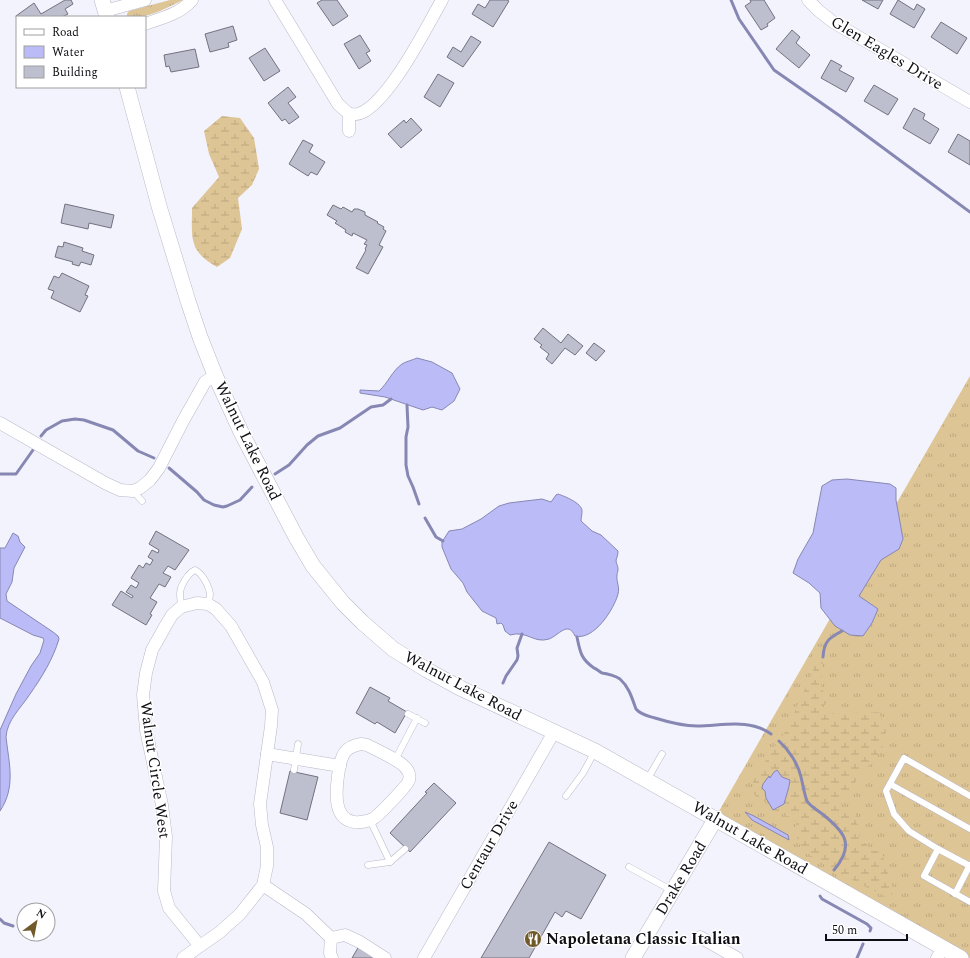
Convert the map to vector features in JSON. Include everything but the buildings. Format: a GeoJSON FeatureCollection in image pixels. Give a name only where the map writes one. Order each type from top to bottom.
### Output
{"type":"FeatureCollection","features":[{"type":"Feature","properties":{"kind":"street"},"geometry":{"type":"LineString","coordinates":[[105,9],[145,0]]}},
{"type":"Feature","properties":{"kind":"street"},"geometry":{"type":"LineString","coordinates":[[146,24],[163,19],[186,6],[192,0]]}},
{"type":"Feature","properties":{"kind":"street"},"geometry":{"type":"LineString","coordinates":[[275,0],[338,104],[349,114],[359,114],[363,112],[381,97],[395,80],[442,0]]}},
{"type":"Feature","properties":{"kind":"street","name":"Glen Eagles Drive"},"geometry":{"type":"LineString","coordinates":[[808,0],[833,22],[970,102]]}},
{"type":"Feature","properties":{"kind":"street","name":"Walnut Lake Road"},"geometry":{"type":"LineString","coordinates":[[127,88],[184,287],[215,375],[241,432],[296,537],[313,566],[339,598],[362,622],[393,649],[427,670],[460,688],[595,751],[716,818],[940,953],[961,958]]}},
{"type":"Feature","properties":{"kind":"street"},"geometry":{"type":"LineString","coordinates":[[349,114],[349,131]]}},
{"type":"Feature","properties":{"kind":"street"},"geometry":{"type":"LineString","coordinates":[[0,423],[105,483],[120,490],[133,491],[140,488],[150,480],[159,468],[195,398],[205,382],[215,375]]}},
{"type":"Feature","properties":{"kind":"street"},"geometry":{"type":"LineString","coordinates":[[181,607],[197,603],[212,606],[231,626],[263,682],[272,710],[260,804],[262,825],[267,847],[267,866],[263,885],[240,914],[220,932],[199,945],[183,958]]}},
{"type":"Feature","properties":{"kind":"street","name":"Walnut Circle West"},"geometry":{"type":"LineString","coordinates":[[181,607],[172,616],[152,650],[146,673],[144,695],[146,730],[162,805],[166,837],[164,891],[169,908],[199,945]]}},
{"type":"Feature","properties":{"kind":"street","name":"Centaur Drive"},"geometry":{"type":"LineString","coordinates":[[424,958],[554,732]]}},
{"type":"Feature","properties":{"kind":"street"},"geometry":{"type":"LineString","coordinates":[[361,744],[367,745],[405,766],[408,770],[409,780],[405,787],[374,818],[354,823],[344,818],[340,813],[337,804],[336,792],[340,766],[345,752],[350,748],[361,744]]}},
{"type":"Feature","properties":{"kind":"street"},"geometry":{"type":"LineString","coordinates":[[267,754],[295,764],[340,766]]}},
{"type":"Feature","properties":{"kind":"street","name":"Drake Road"},"geometry":{"type":"LineString","coordinates":[[633,958],[716,818]]}},
{"type":"Feature","properties":{"kind":"street"},"geometry":{"type":"LineString","coordinates":[[263,885],[306,914],[331,938],[330,953],[332,958]]}},
{"type":"Feature","properties":{"kind":"street"},"geometry":{"type":"LineString","coordinates":[[331,938],[345,935],[360,942],[385,958]]}},
{"type":"Feature","properties":{"kind":"street"},"geometry":{"type":"LineString","coordinates":[[700,937],[738,958]]}},
{"type":"Feature","properties":{"kind":"lane"},"geometry":{"type":"LineString","coordinates":[[133,491],[142,501]]}},
{"type":"Feature","properties":{"kind":"lane"},"geometry":{"type":"LineString","coordinates":[[181,607],[180,592],[186,579],[191,572],[195,570],[199,572],[210,593],[212,606]]}},
{"type":"Feature","properties":{"kind":"lane"},"geometry":{"type":"LineString","coordinates":[[408,714],[425,722]]}},
{"type":"Feature","properties":{"kind":"lane"},"geometry":{"type":"LineString","coordinates":[[395,760],[417,718]]}},
{"type":"Feature","properties":{"kind":"lane"},"geometry":{"type":"LineString","coordinates":[[295,764],[298,744]]}},
{"type":"Feature","properties":{"kind":"lane"},"geometry":{"type":"LineString","coordinates":[[566,796],[583,773],[595,751]]}},
{"type":"Feature","properties":{"kind":"lane"},"geometry":{"type":"LineString","coordinates":[[647,780],[662,754]]}},
{"type":"Feature","properties":{"kind":"lane"},"geometry":{"type":"LineString","coordinates":[[955,894],[970,866],[909,831],[894,814],[886,791],[904,758],[970,794]]}},
{"type":"Feature","properties":{"kind":"lane"},"geometry":{"type":"LineString","coordinates":[[890,784],[970,829]]}},
{"type":"Feature","properties":{"kind":"lane"},"geometry":{"type":"LineString","coordinates":[[370,820],[390,862]]}},
{"type":"Feature","properties":{"kind":"lane"},"geometry":{"type":"LineString","coordinates":[[368,865],[390,862],[406,849]]}},
{"type":"Feature","properties":{"kind":"lane"},"geometry":{"type":"LineString","coordinates":[[938,849],[924,876],[970,902]]}},
{"type":"Feature","properties":{"kind":"lane"},"geometry":{"type":"LineString","coordinates":[[629,867],[673,891]]}},
{"type":"Feature","properties":{"kind":"green space"},"geometry":{"type":"Polygon","coordinates":[[[170,0],[183,0],[149,15],[127,16],[129,11],[170,0]]]}},
{"type":"Feature","properties":{"kind":"green space"},"geometry":{"type":"Polygon","coordinates":[[[222,116],[240,118],[254,138],[259,169],[252,185],[238,198],[242,229],[230,258],[217,267],[201,255],[196,249],[192,235],[192,208],[219,177],[209,154],[204,131],[222,116]]]}},
{"type":"Feature","properties":{"kind":"green space"},"geometry":{"type":"Polygon","coordinates":[[[970,376],[970,958],[963,958],[715,818],[970,376]]]}},
{"type":"Feature","properties":{"kind":"green space"},"geometry":{"type":"Polygon","coordinates":[[[823,657],[821,688],[830,700],[822,707],[824,714],[879,712],[886,731],[882,749],[844,796],[839,809],[855,814],[856,823],[862,827],[858,841],[866,844],[870,850],[882,852],[893,890],[891,899],[840,874],[813,857],[804,850],[799,843],[796,821],[773,810],[772,806],[757,798],[753,793],[753,781],[790,725],[812,674],[816,658],[823,657]]]}},
{"type":"Feature","properties":{"kind":"water"},"geometry":{"type":"Polygon","coordinates":[[[417,358],[432,362],[452,373],[460,389],[454,401],[442,410],[432,407],[423,410],[385,397],[360,393],[360,390],[379,391],[399,367],[404,363],[417,358]]]}},
{"type":"Feature","properties":{"kind":"water"},"geometry":{"type":"Polygon","coordinates":[[[847,479],[890,484],[896,488],[896,500],[903,539],[899,549],[881,560],[859,596],[878,609],[872,623],[863,636],[850,635],[835,626],[821,608],[820,593],[809,583],[793,573],[798,559],[813,533],[822,486],[832,480],[847,479]]]}},
{"type":"Feature","properties":{"kind":"water"},"geometry":{"type":"Polygon","coordinates":[[[558,494],[579,505],[582,511],[581,521],[592,531],[601,535],[618,551],[616,560],[619,589],[616,600],[608,615],[596,629],[589,634],[575,636],[572,631],[566,629],[549,639],[544,640],[539,640],[521,634],[510,635],[505,631],[501,623],[497,624],[496,618],[482,611],[467,592],[463,583],[451,569],[442,547],[442,542],[449,531],[462,529],[481,519],[499,506],[509,503],[542,499],[551,502],[558,494]]]}},
{"type":"Feature","properties":{"kind":"water"},"geometry":{"type":"Polygon","coordinates":[[[13,533],[18,536],[20,542],[25,547],[14,568],[12,582],[6,594],[7,601],[53,632],[59,639],[54,654],[43,674],[9,725],[6,737],[10,766],[10,784],[5,802],[0,811],[0,730],[16,694],[40,653],[44,640],[43,638],[33,635],[0,618],[0,548],[5,548],[13,533]]]}},
{"type":"Feature","properties":{"kind":"water"},"geometry":{"type":"Polygon","coordinates":[[[777,770],[782,777],[790,780],[784,804],[773,810],[766,798],[765,791],[762,788],[769,776],[770,778],[777,770]]]}},
{"type":"Feature","properties":{"kind":"water"},"geometry":{"type":"Polygon","coordinates":[[[745,812],[788,835],[789,840],[752,820],[745,812]]]}},
{"type":"Feature","properties":{"kind":"waterway"},"geometry":{"type":"LineString","coordinates":[[731,0],[739,19],[774,70],[840,116],[970,212]]}},
{"type":"Feature","properties":{"kind":"waterway"},"geometry":{"type":"LineString","coordinates":[[275,474],[289,465],[307,445],[318,436],[340,428],[371,407],[383,405],[391,399]]}},
{"type":"Feature","properties":{"kind":"waterway"},"geometry":{"type":"LineString","coordinates":[[407,405],[408,427],[406,437],[406,465],[408,476],[419,504]]}},
{"type":"Feature","properties":{"kind":"waterway"},"geometry":{"type":"LineString","coordinates":[[41,436],[46,430],[62,421],[75,419],[84,420],[113,430],[138,451],[154,458]]}},
{"type":"Feature","properties":{"kind":"waterway"},"geometry":{"type":"LineString","coordinates":[[0,474],[16,474],[33,450]]}},
{"type":"Feature","properties":{"kind":"waterway"},"geometry":{"type":"LineString","coordinates":[[169,468],[204,500],[214,505],[223,507],[240,500],[252,487]]}},
{"type":"Feature","properties":{"kind":"waterway"},"geometry":{"type":"LineString","coordinates":[[425,518],[436,537],[443,541]]}},
{"type":"Feature","properties":{"kind":"waterway"},"geometry":{"type":"LineString","coordinates":[[823,657],[828,641],[842,631]]}},
{"type":"Feature","properties":{"kind":"waterway"},"geometry":{"type":"LineString","coordinates":[[503,683],[517,660],[517,648],[522,634]]}},
{"type":"Feature","properties":{"kind":"waterway"},"geometry":{"type":"LineString","coordinates":[[577,637],[580,651],[586,661],[602,673],[620,679],[628,689],[636,709],[642,714],[686,725],[745,724],[763,729],[771,734]]}},
{"type":"Feature","properties":{"kind":"waterway"},"geometry":{"type":"LineString","coordinates":[[779,741],[790,753],[798,767],[807,801],[836,826],[844,838],[846,845],[844,853],[841,861],[834,870]]}},
{"type":"Feature","properties":{"kind":"waterway"},"geometry":{"type":"LineString","coordinates":[[820,896],[822,899],[867,924],[871,928],[870,931]]}},
{"type":"Feature","properties":{"kind":"waterway"},"geometry":{"type":"LineString","coordinates":[[0,919],[4,923],[13,926]]}},
{"type":"Feature","properties":{"kind":"waterway"},"geometry":{"type":"LineString","coordinates":[[857,958],[863,944]]}},
{"type":"Feature","properties":{"kind":"place","name":"Napoletana Classic Italian"},"geometry":{"type":"Point","coordinates":[533,939]}}]}
